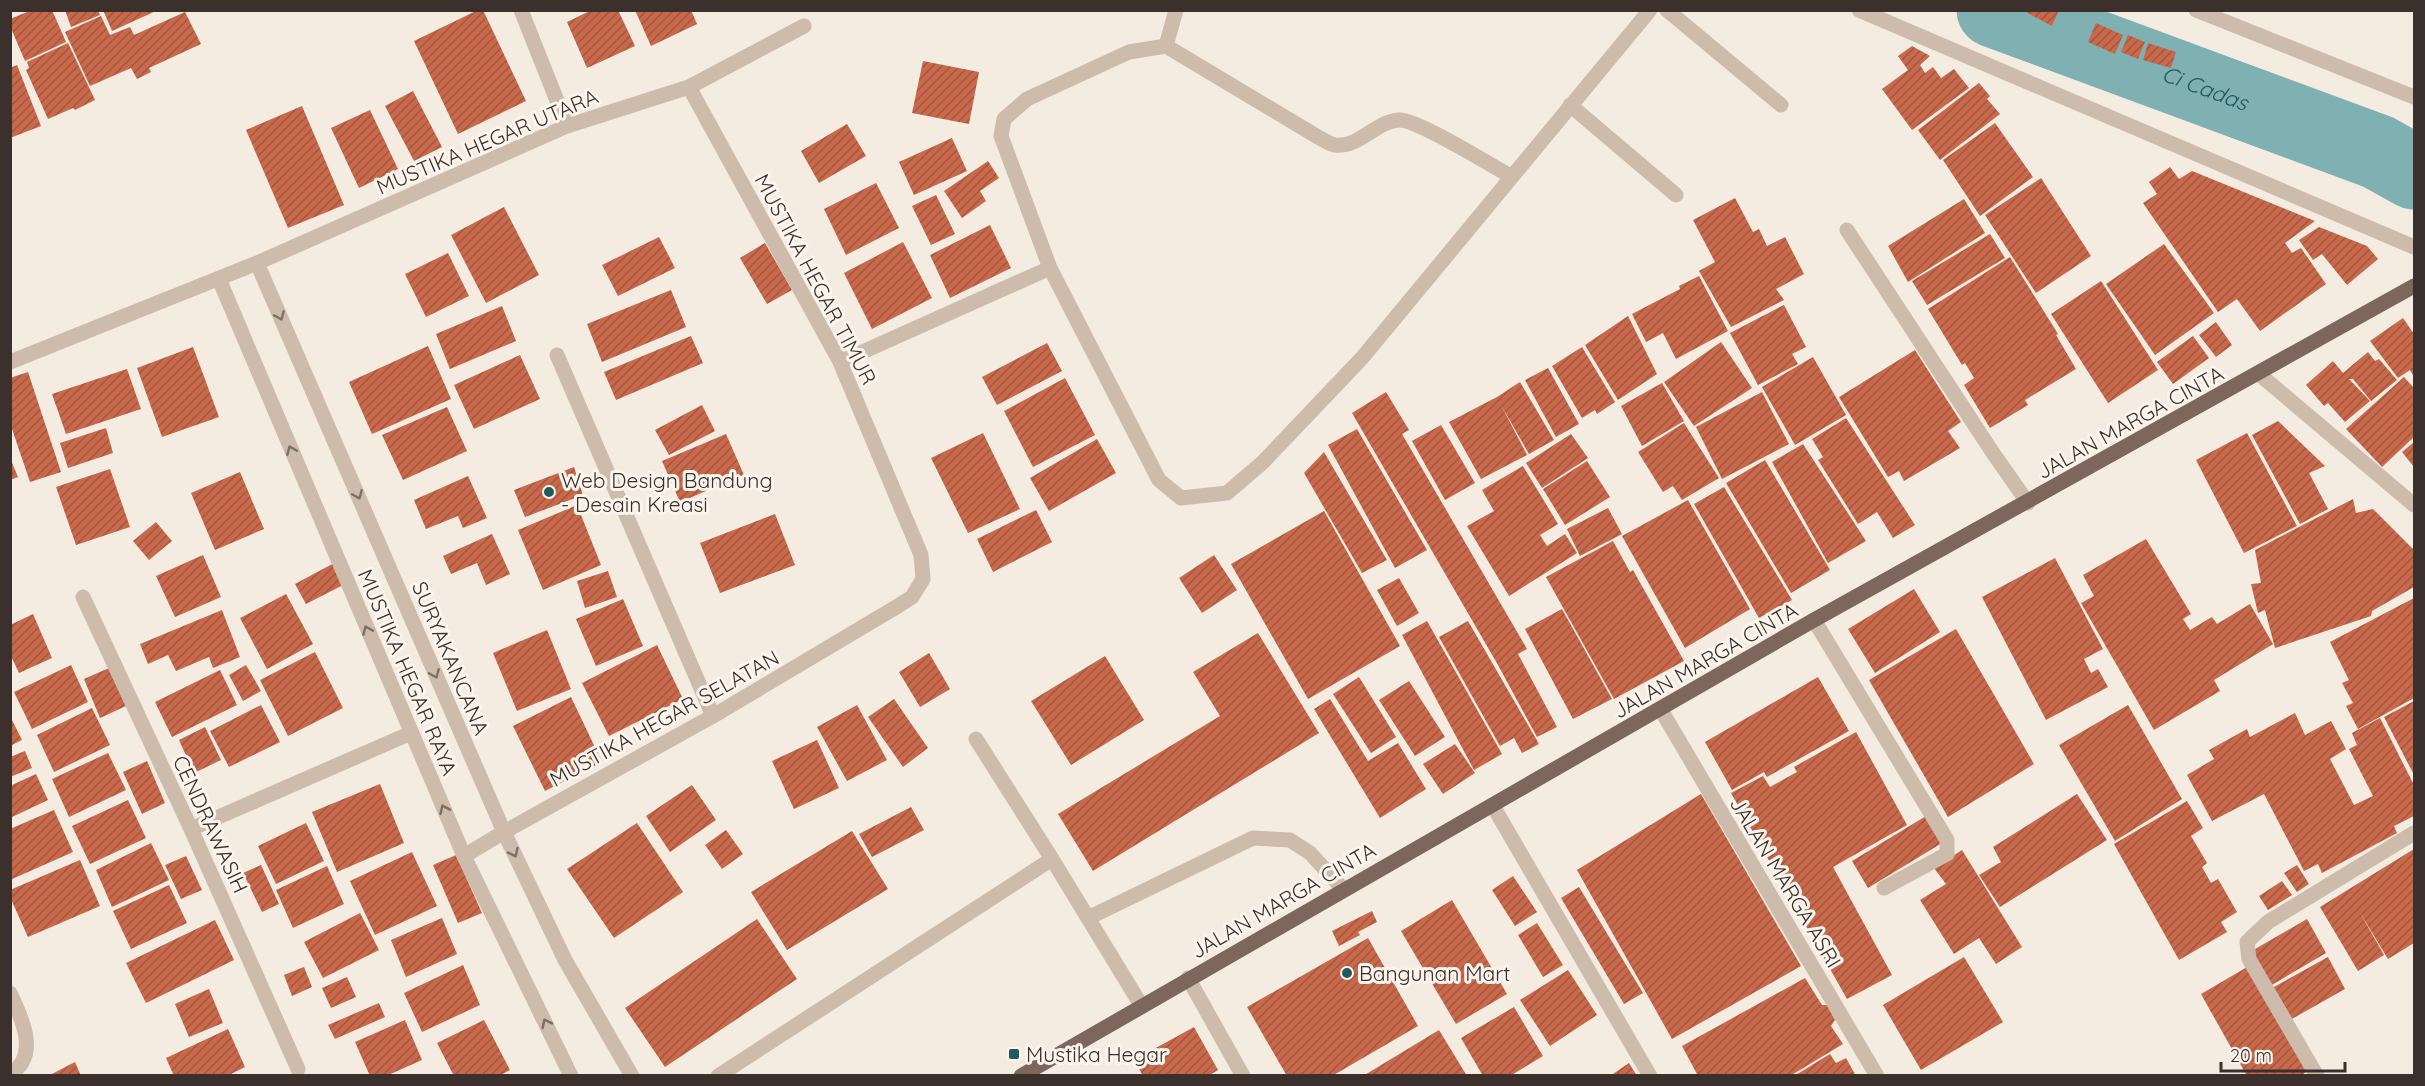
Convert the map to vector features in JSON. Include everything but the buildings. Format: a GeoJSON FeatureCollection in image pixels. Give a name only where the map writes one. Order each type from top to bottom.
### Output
{"type":"FeatureCollection","features":[{"type":"Feature","properties":{"kind":"main road","name":"JALAN MARGA CINTA"},"geometry":{"type":"LineString","coordinates":[[1021,1076],[1814,620],[2415,286]]}},
{"type":"Feature","properties":{"kind":"street"},"geometry":{"type":"LineString","coordinates":[[521,10],[567,126]]}},
{"type":"Feature","properties":{"kind":"street"},"geometry":{"type":"LineString","coordinates":[[1166,46],[1176,10]]}},
{"type":"Feature","properties":{"kind":"street"},"geometry":{"type":"LineString","coordinates":[[1512,177],[1427,130],[1400,120],[1386,124],[1352,143],[1334,145],[1166,46],[1129,52],[1027,99],[1004,119],[1001,136],[1050,268],[1159,480],[1181,498],[1227,493],[1262,463],[1362,358],[1443,262],[1650,10]]}},
{"type":"Feature","properties":{"kind":"street"},"geometry":{"type":"LineString","coordinates":[[1667,10],[1781,105]]}},
{"type":"Feature","properties":{"kind":"street"},"geometry":{"type":"LineString","coordinates":[[1859,10],[2415,247]]}},
{"type":"Feature","properties":{"kind":"street"},"geometry":{"type":"LineString","coordinates":[[2196,10],[2351,74],[2415,97]]}},
{"type":"Feature","properties":{"kind":"street","name":"MUSTIKA HEGAR UTARA"},"geometry":{"type":"LineString","coordinates":[[10,362],[219,279],[567,126],[689,87],[804,26]]}},
{"type":"Feature","properties":{"kind":"street","name":"MUSTIKA HEGAR TIMUR"},"geometry":{"type":"LineString","coordinates":[[689,87],[840,362],[921,555],[923,579],[912,597],[883,615]]}},
{"type":"Feature","properties":{"kind":"street"},"geometry":{"type":"LineString","coordinates":[[1570,105],[1676,195]]}},
{"type":"Feature","properties":{"kind":"street"},"geometry":{"type":"LineString","coordinates":[[1847,230],[2028,503]]}},
{"type":"Feature","properties":{"kind":"street","name":"SURYAKANCANA"},"geometry":{"type":"LineString","coordinates":[[257,262],[504,832],[565,960],[632,1076]]}},
{"type":"Feature","properties":{"kind":"street"},"geometry":{"type":"LineString","coordinates":[[840,362],[1050,268]]}},
{"type":"Feature","properties":{"kind":"street","name":"MUSTIKA HEGAR RAYA"},"geometry":{"type":"LineString","coordinates":[[219,279],[464,856],[571,1076]]}},
{"type":"Feature","properties":{"kind":"street"},"geometry":{"type":"LineString","coordinates":[[557,355],[713,716]]}},
{"type":"Feature","properties":{"kind":"street"},"geometry":{"type":"LineString","coordinates":[[2259,374],[2415,505]]}},
{"type":"Feature","properties":{"kind":"street","name":"CENDRAWASIH"},"geometry":{"type":"LineString","coordinates":[[83,597],[191,829],[298,1069]]}},
{"type":"Feature","properties":{"kind":"street","name":"MUSTIKA HEGAR SELATAN"},"geometry":{"type":"LineString","coordinates":[[464,856],[713,716],[883,615]]}},
{"type":"Feature","properties":{"kind":"street"},"geometry":{"type":"LineString","coordinates":[[1814,620],[1947,840],[1947,854],[1884,888]]}},
{"type":"Feature","properties":{"kind":"street","name":"JALAN MARGA ASRI"},"geometry":{"type":"LineString","coordinates":[[1660,710],[1877,1076]]}},
{"type":"Feature","properties":{"kind":"street"},"geometry":{"type":"LineString","coordinates":[[191,829],[411,733]]}},
{"type":"Feature","properties":{"kind":"street"},"geometry":{"type":"LineString","coordinates":[[976,739],[1052,858],[1141,1005]]}},
{"type":"Feature","properties":{"kind":"street"},"geometry":{"type":"LineString","coordinates":[[1493,806],[1650,1076]]}},
{"type":"Feature","properties":{"kind":"street"},"geometry":{"type":"LineString","coordinates":[[2317,1076],[2249,959],[2247,942],[2268,922],[2415,833]]}},
{"type":"Feature","properties":{"kind":"street"},"geometry":{"type":"LineString","coordinates":[[1088,918],[1253,838],[1290,840],[1310,853],[1344,890]]}},
{"type":"Feature","properties":{"kind":"street"},"geometry":{"type":"LineString","coordinates":[[718,1076],[1052,858]]}},
{"type":"Feature","properties":{"kind":"street"},"geometry":{"type":"LineString","coordinates":[[1188,978],[1243,1076]]}},
{"type":"Feature","properties":{"kind":"street"},"geometry":{"type":"LineString","coordinates":[[10,993],[25,1033],[28,1052],[24,1061],[10,1074]]}},
{"type":"Feature","properties":{"kind":"waterway","name":"Ci Cadas"},"geometry":{"type":"LineString","coordinates":[[1994,10],[2378,152],[2414,172]]}},
{"type":"Feature","properties":{"kind":"place","name":"Web Design Bandung - Desain Kreasi"},"geometry":{"type":"Point","coordinates":[549,492]}},
{"type":"Feature","properties":{"kind":"place","name":"Bangunan Mart"},"geometry":{"type":"Point","coordinates":[1347,973]}},
{"type":"Feature","properties":{"kind":"place","name":"Mustika Hegar"},"geometry":{"type":"Point","coordinates":[1014,1054]}}]}
